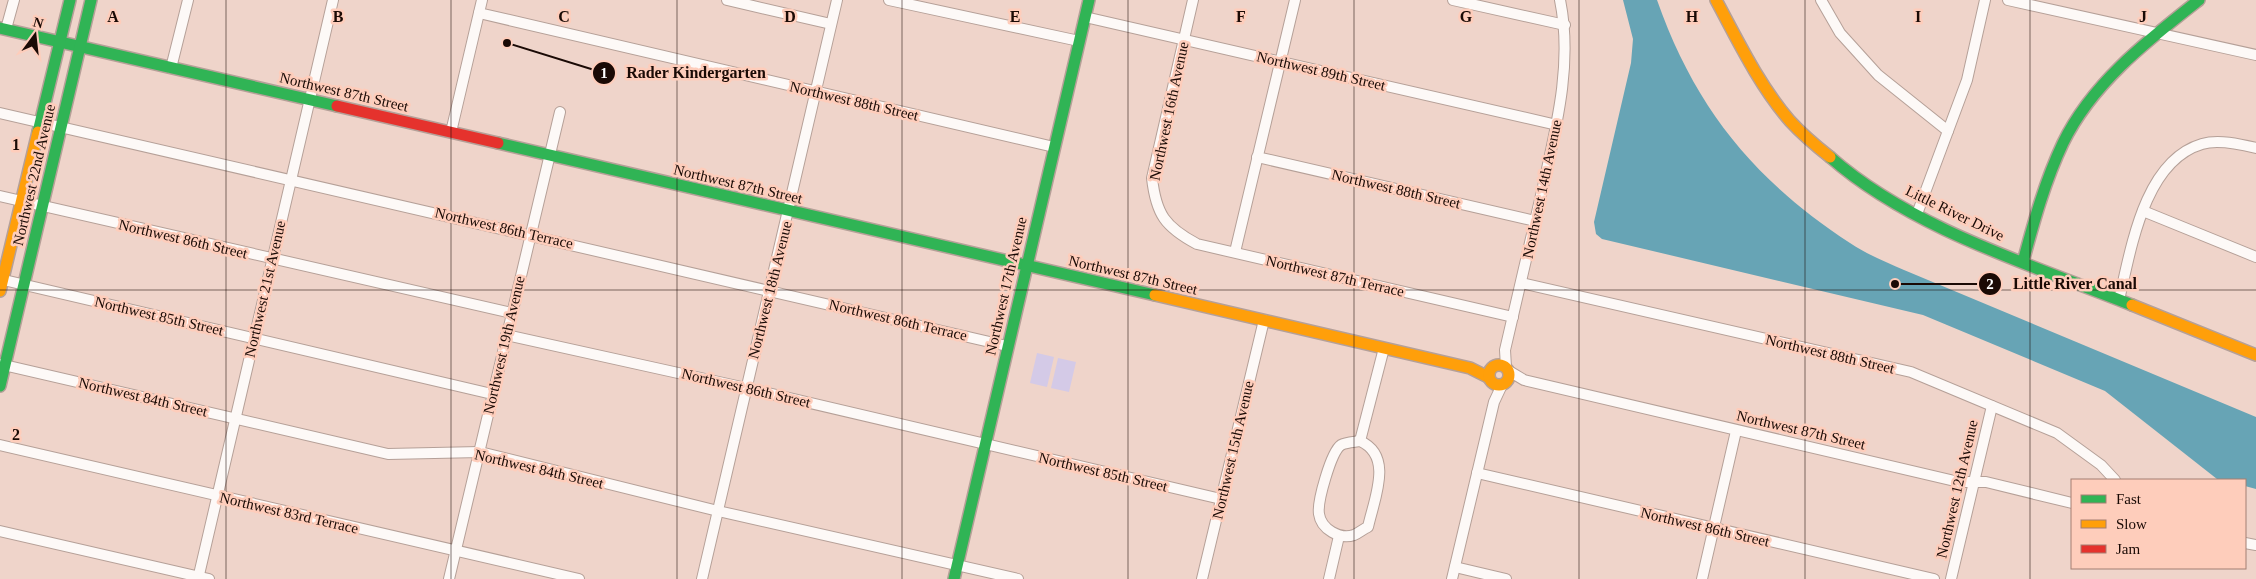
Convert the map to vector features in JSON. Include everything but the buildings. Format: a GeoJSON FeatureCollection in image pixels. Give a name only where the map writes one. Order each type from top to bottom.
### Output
{"type":"FeatureCollection","features":[{"type":"Feature","properties":{"kind":"street"},"geometry":{"type":"LineString","coordinates":[[3,28],[14,0]]}},
{"type":"Feature","properties":{"kind":"street","name":"Northwest 22nd Avenue"},"geometry":{"type":"LineString","coordinates":[[1,283],[70,0]]}},
{"type":"Feature","properties":{"kind":"street","name":"Northwest 22nd Avenue"},"geometry":{"type":"LineString","coordinates":[[0,386],[2,364],[24,284],[91,0]]}},
{"type":"Feature","properties":{"kind":"street"},"geometry":{"type":"LineString","coordinates":[[171,68],[188,0]]}},
{"type":"Feature","properties":{"kind":"street","name":"Northwest 21st Avenue"},"geometry":{"type":"LineString","coordinates":[[202,578],[234,418],[333,0]]}},
{"type":"Feature","properties":{"kind":"street"},"geometry":{"type":"LineString","coordinates":[[450,132],[482,0]]}},
{"type":"Feature","properties":{"kind":"street"},"geometry":{"type":"LineString","coordinates":[[727,0],[831,24]]}},
{"type":"Feature","properties":{"kind":"street","name":"Northwest 18th Avenue"},"geometry":{"type":"LineString","coordinates":[[702,579],[817,93],[837,0]]}},
{"type":"Feature","properties":{"kind":"street"},"geometry":{"type":"LineString","coordinates":[[889,0],[1079,41]]}},
{"type":"Feature","properties":{"kind":"street","name":"Northwest 17th Avenue"},"geometry":{"type":"LineString","coordinates":[[954,579],[1089,0]]}},
{"type":"Feature","properties":{"kind":"street","name":"Northwest 16th Avenue"},"geometry":{"type":"LineString","coordinates":[[1164,221],[1154,199],[1152,178],[1193,0]]}},
{"type":"Feature","properties":{"kind":"street"},"geometry":{"type":"LineString","coordinates":[[1235,252],[1295,0]]}},
{"type":"Feature","properties":{"kind":"street"},"geometry":{"type":"LineString","coordinates":[[1454,0],[1565,26]]}},
{"type":"Feature","properties":{"kind":"street","name":"Northwest 14th Avenue"},"geometry":{"type":"LineString","coordinates":[[1452,579],[1557,125],[1565,64],[1565,26],[1560,0]]}},
{"type":"Feature","properties":{"kind":"street","name":"Little River Drive"},"geometry":{"type":"LineString","coordinates":[[1716,0],[1761,81],[1804,134],[1855,177],[1917,214],[2023,262],[2256,355]]}},
{"type":"Feature","properties":{"kind":"street"},"geometry":{"type":"LineString","coordinates":[[1821,0],[1840,33],[1878,75],[1948,131]]}},
{"type":"Feature","properties":{"kind":"street"},"geometry":{"type":"LineString","coordinates":[[1917,214],[1967,80],[1985,0]]}},
{"type":"Feature","properties":{"kind":"street"},"geometry":{"type":"LineString","coordinates":[[2008,0],[2256,55]]}},
{"type":"Feature","properties":{"kind":"street"},"geometry":{"type":"LineString","coordinates":[[2023,262],[2052,166],[2075,122],[2104,83],[2156,32],[2199,0]]}},
{"type":"Feature","properties":{"kind":"street","name":"Northwest 88th Street"},"geometry":{"type":"LineString","coordinates":[[479,13],[1054,147]]}},
{"type":"Feature","properties":{"kind":"street","name":"Northwest 89th Street"},"geometry":{"type":"LineString","coordinates":[[1085,17],[1557,125]]}},
{"type":"Feature","properties":{"kind":"street","name":"Northwest 87th Street"},"geometry":{"type":"LineString","coordinates":[[3,28],[1524,380],[1736,431],[1959,482],[1973,484],[1986,482],[2071,503]]}},
{"type":"Feature","properties":{"kind":"street","name":"Northwest 19th Avenue"},"geometry":{"type":"LineString","coordinates":[[450,579],[492,394],[560,112]]}},
{"type":"Feature","properties":{"kind":"street","name":"Northwest 86th Terrace"},"geometry":{"type":"LineString","coordinates":[[0,113],[530,234],[1007,346]]}},
{"type":"Feature","properties":{"kind":"street"},"geometry":{"type":"LineString","coordinates":[[2119,300],[2143,211],[2160,176],[2177,156],[2203,143],[2238,143],[2256,148]]}},
{"type":"Feature","properties":{"kind":"street","name":"Northwest 88th Street"},"geometry":{"type":"LineString","coordinates":[[1257,158],[1535,221]]}},
{"type":"Feature","properties":{"kind":"street","name":"Northwest 86th Street"},"geometry":{"type":"LineString","coordinates":[[0,196],[272,260],[512,313]]}},
{"type":"Feature","properties":{"kind":"street"},"geometry":{"type":"LineString","coordinates":[[2143,211],[2256,257]]}},
{"type":"Feature","properties":{"kind":"street","name":"Northwest 87th Terrace"},"geometry":{"type":"LineString","coordinates":[[1164,221],[1180,235],[1197,244],[1513,317]]}},
{"type":"Feature","properties":{"kind":"street","name":"Northwest 85th Street"},"geometry":{"type":"LineString","coordinates":[[1,283],[24,284],[492,394]]}},
{"type":"Feature","properties":{"kind":"street","name":"Northwest 88th Street"},"geometry":{"type":"LineString","coordinates":[[1521,283],[1911,372],[2057,432],[2100,465],[2114,479]]}},
{"type":"Feature","properties":{"kind":"street","name":"Northwest 15th Avenue"},"geometry":{"type":"LineString","coordinates":[[1202,579],[1264,320]]}},
{"type":"Feature","properties":{"kind":"street","name":"Northwest 86th Street"},"geometry":{"type":"LineString","coordinates":[[506,335],[986,444]]}},
{"type":"Feature","properties":{"kind":"street"},"geometry":{"type":"LineString","coordinates":[[1360,441],[1384,348]]}},
{"type":"Feature","properties":{"kind":"street","name":"Northwest 84th Street"},"geometry":{"type":"LineString","coordinates":[[2,364],[388,454],[480,452],[718,512],[1018,579]]}},
{"type":"Feature","properties":{"kind":"street","name":"Northwest 12th Avenue"},"geometry":{"type":"LineString","coordinates":[[1951,579],[1992,406]]}},
{"type":"Feature","properties":{"kind":"street"},"geometry":{"type":"LineString","coordinates":[[1702,579],[1736,431]]}},
{"type":"Feature","properties":{"kind":"street"},"geometry":{"type":"LineString","coordinates":[[1360,441],[1370,446],[1379,458],[1380,474],[1368,527],[1353,536],[1339,536],[1326,528],[1319,514],[1332,454],[1342,444],[1360,441]]}},
{"type":"Feature","properties":{"kind":"street","name":"Northwest 85th Street"},"geometry":{"type":"LineString","coordinates":[[986,444],[1221,499]]}},
{"type":"Feature","properties":{"kind":"street","name":"Northwest 83rd Terrace"},"geometry":{"type":"LineString","coordinates":[[0,445],[579,579]]}},
{"type":"Feature","properties":{"kind":"street","name":"Northwest 86th Street"},"geometry":{"type":"LineString","coordinates":[[1477,473],[1934,579]]}},
{"type":"Feature","properties":{"kind":"street"},"geometry":{"type":"LineString","coordinates":[[0,531],[202,578]]}},
{"type":"Feature","properties":{"kind":"street"},"geometry":{"type":"LineString","coordinates":[[1328,579],[1339,536]]}},
{"type":"Feature","properties":{"kind":"street"},"geometry":{"type":"LineString","coordinates":[[1455,567],[1506,579]]}},
{"type":"Feature","properties":{"kind":"shaded area"},"geometry":{"type":"Polygon","coordinates":[[[1037,353],[1054,357],[1047,387],[1030,383],[1037,353]]]}},
{"type":"Feature","properties":{"kind":"shaded area"},"geometry":{"type":"Polygon","coordinates":[[[1058,358],[1076,362],[1069,392],[1051,388],[1058,358]]]}},
{"type":"Feature","properties":{"kind":"water"},"geometry":{"type":"Polygon","coordinates":[[[1623,0],[1657,0],[1672,39],[1690,75],[1709,108],[1732,138],[1757,167],[1785,194],[1850,243],[1904,270],[2256,417],[2256,489],[2246,486],[2246,479],[2217,479],[2105,391],[1923,315],[1602,239],[1596,234],[1594,222],[1631,63],[1633,39],[1623,0]]]}},
{"type":"Feature","properties":{"kind":"traffic: fast"},"geometry":{"type":"LineString","coordinates":[[38,132],[70,0]]}},
{"type":"Feature","properties":{"kind":"traffic: fast"},"geometry":{"type":"LineString","coordinates":[[0,386],[91,0]]}},
{"type":"Feature","properties":{"kind":"traffic: fast"},"geometry":{"type":"LineString","coordinates":[[954,579],[1089,0]]}},
{"type":"Feature","properties":{"kind":"traffic: fast"},"geometry":{"type":"LineString","coordinates":[[2023,262],[2045,187],[2063,143],[2075,121],[2089,101],[2123,64],[2199,0]]}},
{"type":"Feature","properties":{"kind":"traffic: fast"},"geometry":{"type":"LineString","coordinates":[[0,28],[337,106]]}},
{"type":"Feature","properties":{"kind":"traffic: fast"},"geometry":{"type":"LineString","coordinates":[[498,143],[1155,295]]}},
{"type":"Feature","properties":{"kind":"traffic: fast"},"geometry":{"type":"LineString","coordinates":[[1830,157],[1862,182],[1898,205],[1935,225],[2014,260],[2132,305]]}},
{"type":"Feature","properties":{"kind":"traffic: slow"},"geometry":{"type":"LineString","coordinates":[[1716,0],[1768,93],[1799,131],[1830,157]]}},
{"type":"Feature","properties":{"kind":"traffic: slow"},"geometry":{"type":"LineString","coordinates":[[0,291],[38,132]]}},
{"type":"Feature","properties":{"kind":"traffic: slow"},"geometry":{"type":"LineString","coordinates":[[1155,295],[1470,368],[1488,377]]}},
{"type":"Feature","properties":{"kind":"traffic: slow"},"geometry":{"type":"LineString","coordinates":[[2132,305],[2256,355]]}},
{"type":"Feature","properties":{"kind":"traffic: slow"},"geometry":{"type":"LineString","coordinates":[[1495,365],[1503,365],[1509,371],[1509,375],[1509,379],[1503,385],[1495,385],[1489,379],[1489,371],[1495,365]]}},
{"type":"Feature","properties":{"kind":"traffic: jam"},"geometry":{"type":"LineString","coordinates":[[337,106],[498,143]]}},
{"type":"Feature","properties":{"kind":"place","name":"Rader Kindergarten"},"geometry":{"type":"Point","coordinates":[507,43]}},
{"type":"Feature","properties":{"kind":"place","name":"Little River Canal"},"geometry":{"type":"Point","coordinates":[1895,284]}}]}
